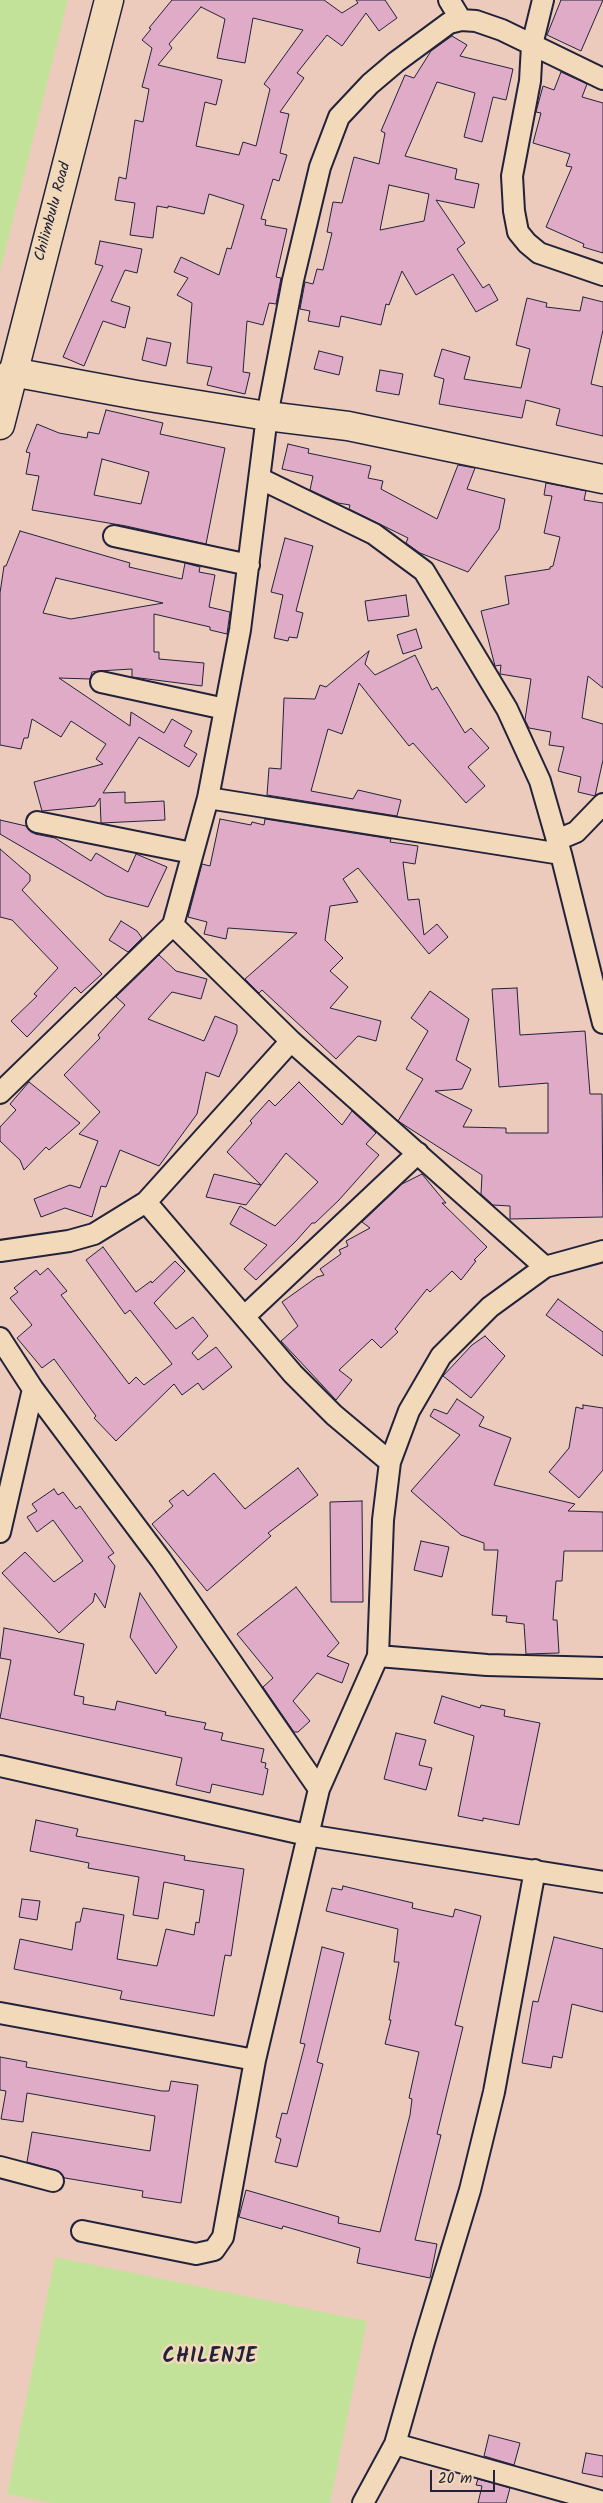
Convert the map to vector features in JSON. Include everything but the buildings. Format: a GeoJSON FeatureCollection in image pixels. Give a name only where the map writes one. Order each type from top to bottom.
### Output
{"type":"FeatureCollection","features":[{"type":"Feature","properties":{"kind":"street","name":"Chilimbulu Road"},"geometry":{"type":"LineString","coordinates":[[1,412],[109,0]]}},
{"type":"Feature","properties":{"kind":"street"},"geometry":{"type":"LineString","coordinates":[[449,0],[461,20]]}},
{"type":"Feature","properties":{"kind":"street"},"geometry":{"type":"LineString","coordinates":[[543,0],[532,45],[530,81],[512,176],[514,211],[518,232],[527,243],[539,252],[603,275]]}},
{"type":"Feature","properties":{"kind":"street"},"geometry":{"type":"LineString","coordinates":[[0,1093],[173,925],[208,798],[240,630],[261,479],[267,416],[293,280],[320,167],[340,116],[370,84],[396,62],[449,23],[461,20],[476,21],[502,30],[603,79]]}},
{"type":"Feature","properties":{"kind":"street"},"geometry":{"type":"LineString","coordinates":[[12,372],[267,416],[364,428],[603,480]]}},
{"type":"Feature","properties":{"kind":"street"},"geometry":{"type":"LineString","coordinates":[[261,479],[374,534],[424,571],[506,709],[540,781],[559,847],[603,1023]]}},
{"type":"Feature","properties":{"kind":"street"},"geometry":{"type":"LineString","coordinates":[[114,536],[249,565]]}},
{"type":"Feature","properties":{"kind":"street"},"geometry":{"type":"LineString","coordinates":[[101,682],[225,709]]}},
{"type":"Feature","properties":{"kind":"street"},"geometry":{"type":"LineString","coordinates":[[208,798],[559,847],[603,804]]}},
{"type":"Feature","properties":{"kind":"street"},"geometry":{"type":"LineString","coordinates":[[37,822],[192,854]]}},
{"type":"Feature","properties":{"kind":"street"},"geometry":{"type":"LineString","coordinates":[[173,925],[292,1041],[545,1267]]}},
{"type":"Feature","properties":{"kind":"street"},"geometry":{"type":"LineString","coordinates":[[0,1252],[69,1241],[94,1234],[146,1202],[292,1041]]}},
{"type":"Feature","properties":{"kind":"street"},"geometry":{"type":"LineString","coordinates":[[246,1315],[418,1153]]}},
{"type":"Feature","properties":{"kind":"street"},"geometry":{"type":"LineString","coordinates":[[146,1202],[246,1315],[294,1374],[334,1415],[390,1462]]}},
{"type":"Feature","properties":{"kind":"street"},"geometry":{"type":"LineString","coordinates":[[82,2231],[196,2254],[214,2250],[223,2237],[255,2060],[319,1789],[378,1656],[383,1520],[390,1462],[409,1411],[441,1356],[490,1307],[545,1267],[603,1251]]}},
{"type":"Feature","properties":{"kind":"street"},"geometry":{"type":"LineString","coordinates":[[0,1338],[33,1389],[160,1560],[319,1789]]}},
{"type":"Feature","properties":{"kind":"street"},"geometry":{"type":"LineString","coordinates":[[0,1532],[33,1389]]}},
{"type":"Feature","properties":{"kind":"street"},"geometry":{"type":"LineString","coordinates":[[378,1656],[507,1666],[603,1668]]}},
{"type":"Feature","properties":{"kind":"street"},"geometry":{"type":"LineString","coordinates":[[0,1766],[307,1835],[603,1882]]}},
{"type":"Feature","properties":{"kind":"street"},"geometry":{"type":"LineString","coordinates":[[363,2503],[396,2444],[483,2141],[535,1870]]}},
{"type":"Feature","properties":{"kind":"street"},"geometry":{"type":"LineString","coordinates":[[0,2013],[255,2060]]}},
{"type":"Feature","properties":{"kind":"street"},"geometry":{"type":"LineString","coordinates":[[0,2167],[53,2181]]}},
{"type":"Feature","properties":{"kind":"street"},"geometry":{"type":"LineString","coordinates":[[396,2444],[603,2502]]}},
{"type":"Feature","properties":{"kind":"green space"},"geometry":{"type":"Polygon","coordinates":[[[0,0],[68,0],[0,272],[0,0]]]}},
{"type":"Feature","properties":{"kind":"green space"},"geometry":{"type":"Polygon","coordinates":[[[55,2257],[367,2321],[330,2503],[52,2503],[7,2494],[55,2257]]]}},
{"type":"Feature","properties":{"kind":"district","name":"CHILENJE"},"geometry":{"type":"Point","coordinates":[210,2359]}}]}
